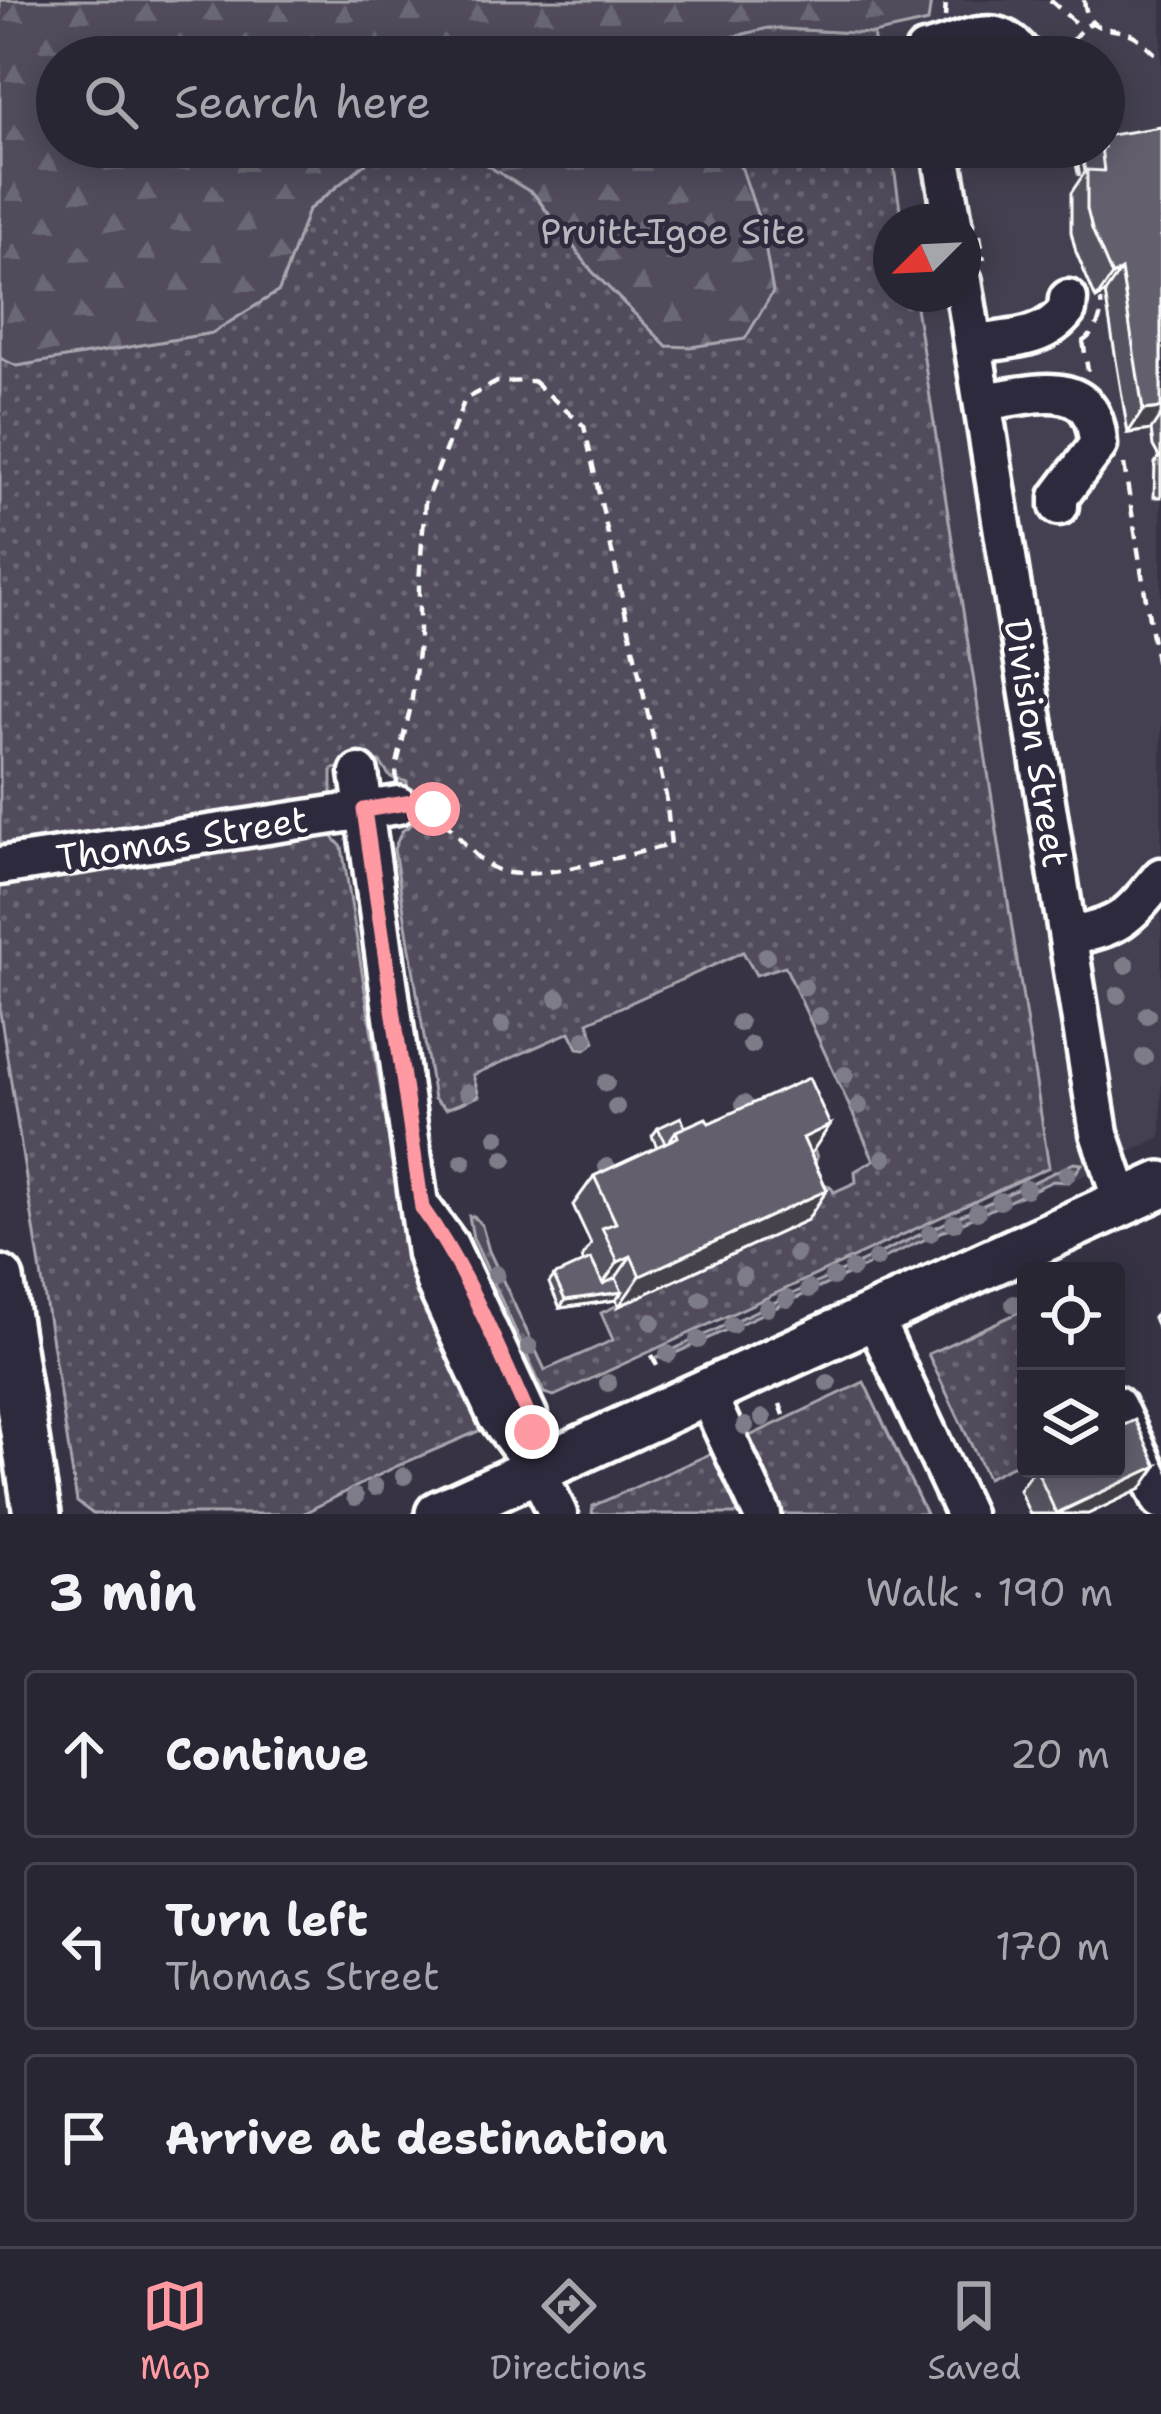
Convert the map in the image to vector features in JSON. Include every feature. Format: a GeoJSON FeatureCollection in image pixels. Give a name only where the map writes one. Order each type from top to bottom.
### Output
{"type":"FeatureCollection","features":[{"type":"Feature","properties":{"kind":"main road"},"geometry":{"type":"LineString","coordinates":[[439,1514],[872,1316],[1046,1256],[1142,1193]]}},
{"type":"Feature","properties":{"kind":"main road"},"geometry":{"type":"LineString","coordinates":[[0,1279],[37,1514]]}},
{"type":"Feature","properties":{"kind":"street"},"geometry":{"type":"LineString","coordinates":[[944,168],[950,204]]}},
{"type":"Feature","properties":{"kind":"street"},"geometry":{"type":"LineString","coordinates":[[974,344],[1051,329],[1067,310],[1068,299]]}},
{"type":"Feature","properties":{"kind":"street","name":"Division Street"},"geometry":{"type":"LineString","coordinates":[[968,312],[1099,1133],[1142,1193]]}},
{"type":"Feature","properties":{"kind":"street"},"geometry":{"type":"LineString","coordinates":[[983,402],[1068,393],[1084,406],[1110,452]]}},
{"type":"Feature","properties":{"kind":"street"},"geometry":{"type":"LineString","coordinates":[[1059,506],[1059,496],[1098,445],[1110,452]]}},
{"type":"Feature","properties":{"kind":"street"},"geometry":{"type":"LineString","coordinates":[[374,796],[422,1208],[456,1260],[528,1415],[537,1470],[558,1514]]}},
{"type":"Feature","properties":{"kind":"street","name":"Thomas Street"},"geometry":{"type":"LineString","coordinates":[[0,866],[374,796]]}},
{"type":"Feature","properties":{"kind":"street"},"geometry":{"type":"LineString","coordinates":[[1068,937],[1102,930],[1123,904],[1161,877]]}},
{"type":"Feature","properties":{"kind":"street"},"geometry":{"type":"LineString","coordinates":[[872,1316],[965,1514]]}},
{"type":"Feature","properties":{"kind":"street"},"geometry":{"type":"LineString","coordinates":[[706,1392],[762,1514]]}},
{"type":"Feature","properties":{"kind":"street"},"geometry":{"type":"LineString","coordinates":[[1125,1424],[1161,1500]]}},
{"type":"Feature","properties":{"kind":"path"},"geometry":{"type":"LineString","coordinates":[[1051,0],[1082,28]]}},
{"type":"Feature","properties":{"kind":"path"},"geometry":{"type":"LineString","coordinates":[[1084,0],[1092,23],[1136,37],[1161,58]]}},
{"type":"Feature","properties":{"kind":"path"},"geometry":{"type":"LineString","coordinates":[[1076,36],[1092,23]]}},
{"type":"Feature","properties":{"kind":"path"},"geometry":{"type":"LineString","coordinates":[[1078,168],[1082,193]]}},
{"type":"Feature","properties":{"kind":"path"},"geometry":{"type":"LineString","coordinates":[[1083,341],[1090,383]]}},
{"type":"Feature","properties":{"kind":"path"},"geometry":{"type":"LineString","coordinates":[[533,381],[584,426],[666,796],[670,845],[532,874],[501,871],[483,861],[433,809],[374,796],[396,768],[411,706],[419,645],[424,502],[465,399],[496,382],[533,381]]}},
{"type":"Feature","properties":{"kind":"path"},"geometry":{"type":"LineString","coordinates":[[1110,452],[1161,692]]}},
{"type":"Feature","properties":{"kind":"path"},"geometry":{"type":"LineString","coordinates":[[652,1355],[657,1366]]}},
{"type":"Feature","properties":{"kind":"path"},"geometry":{"type":"LineString","coordinates":[[780,1404],[784,1415]]}},
{"type":"Feature","properties":{"kind":"shaded area"},"geometry":{"type":"Polygon","coordinates":[[[931,0],[1161,0],[1161,1137],[1064,1185],[1053,1185],[1049,1167],[917,312],[981,312],[981,204],[899,204],[894,168],[1125,168],[1125,36],[873,34],[928,22],[931,0]]]}},
{"type":"Feature","properties":{"kind":"green space"},"geometry":{"type":"Polygon","coordinates":[[[0,0],[931,0],[928,22],[873,34],[768,28],[736,36],[36,36],[36,168],[360,168],[308,210],[279,291],[212,333],[17,366],[0,358],[0,0]]]}},
{"type":"Feature","properties":{"kind":"green space"},"geometry":{"type":"Polygon","coordinates":[[[768,28],[873,36],[736,36],[768,28]]]}},
{"type":"Feature","properties":{"kind":"green space"},"geometry":{"type":"Polygon","coordinates":[[[360,168],[491,168],[534,194],[592,271],[667,346],[762,229],[740,168],[894,168],[899,204],[873,204],[873,312],[917,312],[1049,1167],[554,1396],[544,1393],[473,1238],[469,1216],[482,1226],[489,1251],[545,1370],[613,1340],[601,1313],[806,1220],[783,1167],[813,1148],[823,1184],[834,1192],[856,1182],[855,1171],[874,1160],[785,966],[756,975],[743,952],[588,1022],[595,1042],[585,1049],[578,1048],[570,1032],[473,1075],[479,1096],[446,1109],[434,1099],[394,849],[402,831],[411,825],[407,782],[390,777],[380,762],[332,769],[332,794],[320,805],[170,829],[115,828],[0,844],[0,358],[17,366],[212,333],[279,291],[308,210],[360,168]]]}},
{"type":"Feature","properties":{"kind":"green space","name":"Pruitt-Igoe Site"},"geometry":{"type":"Polygon","coordinates":[[[491,168],[741,168],[762,229],[773,292],[745,339],[667,346],[592,271],[534,194],[491,168]]]}},
{"type":"Feature","properties":{"kind":"green space"},"geometry":{"type":"Polygon","coordinates":[[[329,833],[342,847],[407,1253],[481,1430],[302,1514],[93,1514],[77,1502],[0,1012],[0,883],[329,833]]]}},
{"type":"Feature","properties":{"kind":"green space"},"geometry":{"type":"Polygon","coordinates":[[[1074,1163],[1082,1164],[1069,1182],[1053,1181],[663,1359],[657,1357],[1074,1163]]]}},
{"type":"Feature","properties":{"kind":"green space"},"geometry":{"type":"Polygon","coordinates":[[[1017,1313],[1017,1463],[987,1478],[928,1354],[1017,1313]]]}},
{"type":"Feature","properties":{"kind":"green space"},"geometry":{"type":"Polygon","coordinates":[[[864,1382],[926,1514],[770,1514],[737,1442],[864,1382]]]}},
{"type":"Feature","properties":{"kind":"green space"},"geometry":{"type":"Polygon","coordinates":[[[719,1450],[748,1514],[592,1514],[593,1506],[719,1450]]]}},
{"type":"Feature","properties":{"kind":"building"},"geometry":{"type":"Polygon","coordinates":[[[1161,127],[1161,408],[1143,410],[1121,270],[1112,276],[1087,209],[1087,170],[1125,168],[1125,133],[1161,127]]]}},
{"type":"Feature","properties":{"kind":"building"},"geometry":{"type":"Polygon","coordinates":[[[809,1078],[830,1125],[803,1138],[827,1190],[640,1276],[631,1256],[618,1262],[602,1228],[616,1223],[594,1176],[678,1137],[676,1131],[706,1118],[709,1123],[809,1078]]]}},
{"type":"Feature","properties":{"kind":"building"},"geometry":{"type":"Polygon","coordinates":[[[681,1117],[685,1127],[665,1143],[658,1128],[681,1117]]]}},
{"type":"Feature","properties":{"kind":"building"},"geometry":{"type":"Polygon","coordinates":[[[591,1259],[603,1284],[616,1278],[622,1292],[565,1300],[554,1276],[591,1259]]]}},
{"type":"Feature","properties":{"kind":"building"},"geometry":{"type":"Polygon","coordinates":[[[1135,1420],[1157,1466],[1056,1513],[1040,1478],[1125,1478],[1125,1425],[1135,1420]]]}},
{"type":"Feature","properties":{"kind":"route"},"geometry":{"type":"LineString","coordinates":[[433,809],[412,802],[364,810],[422,1208],[464,1275],[532,1432]]}}]}
